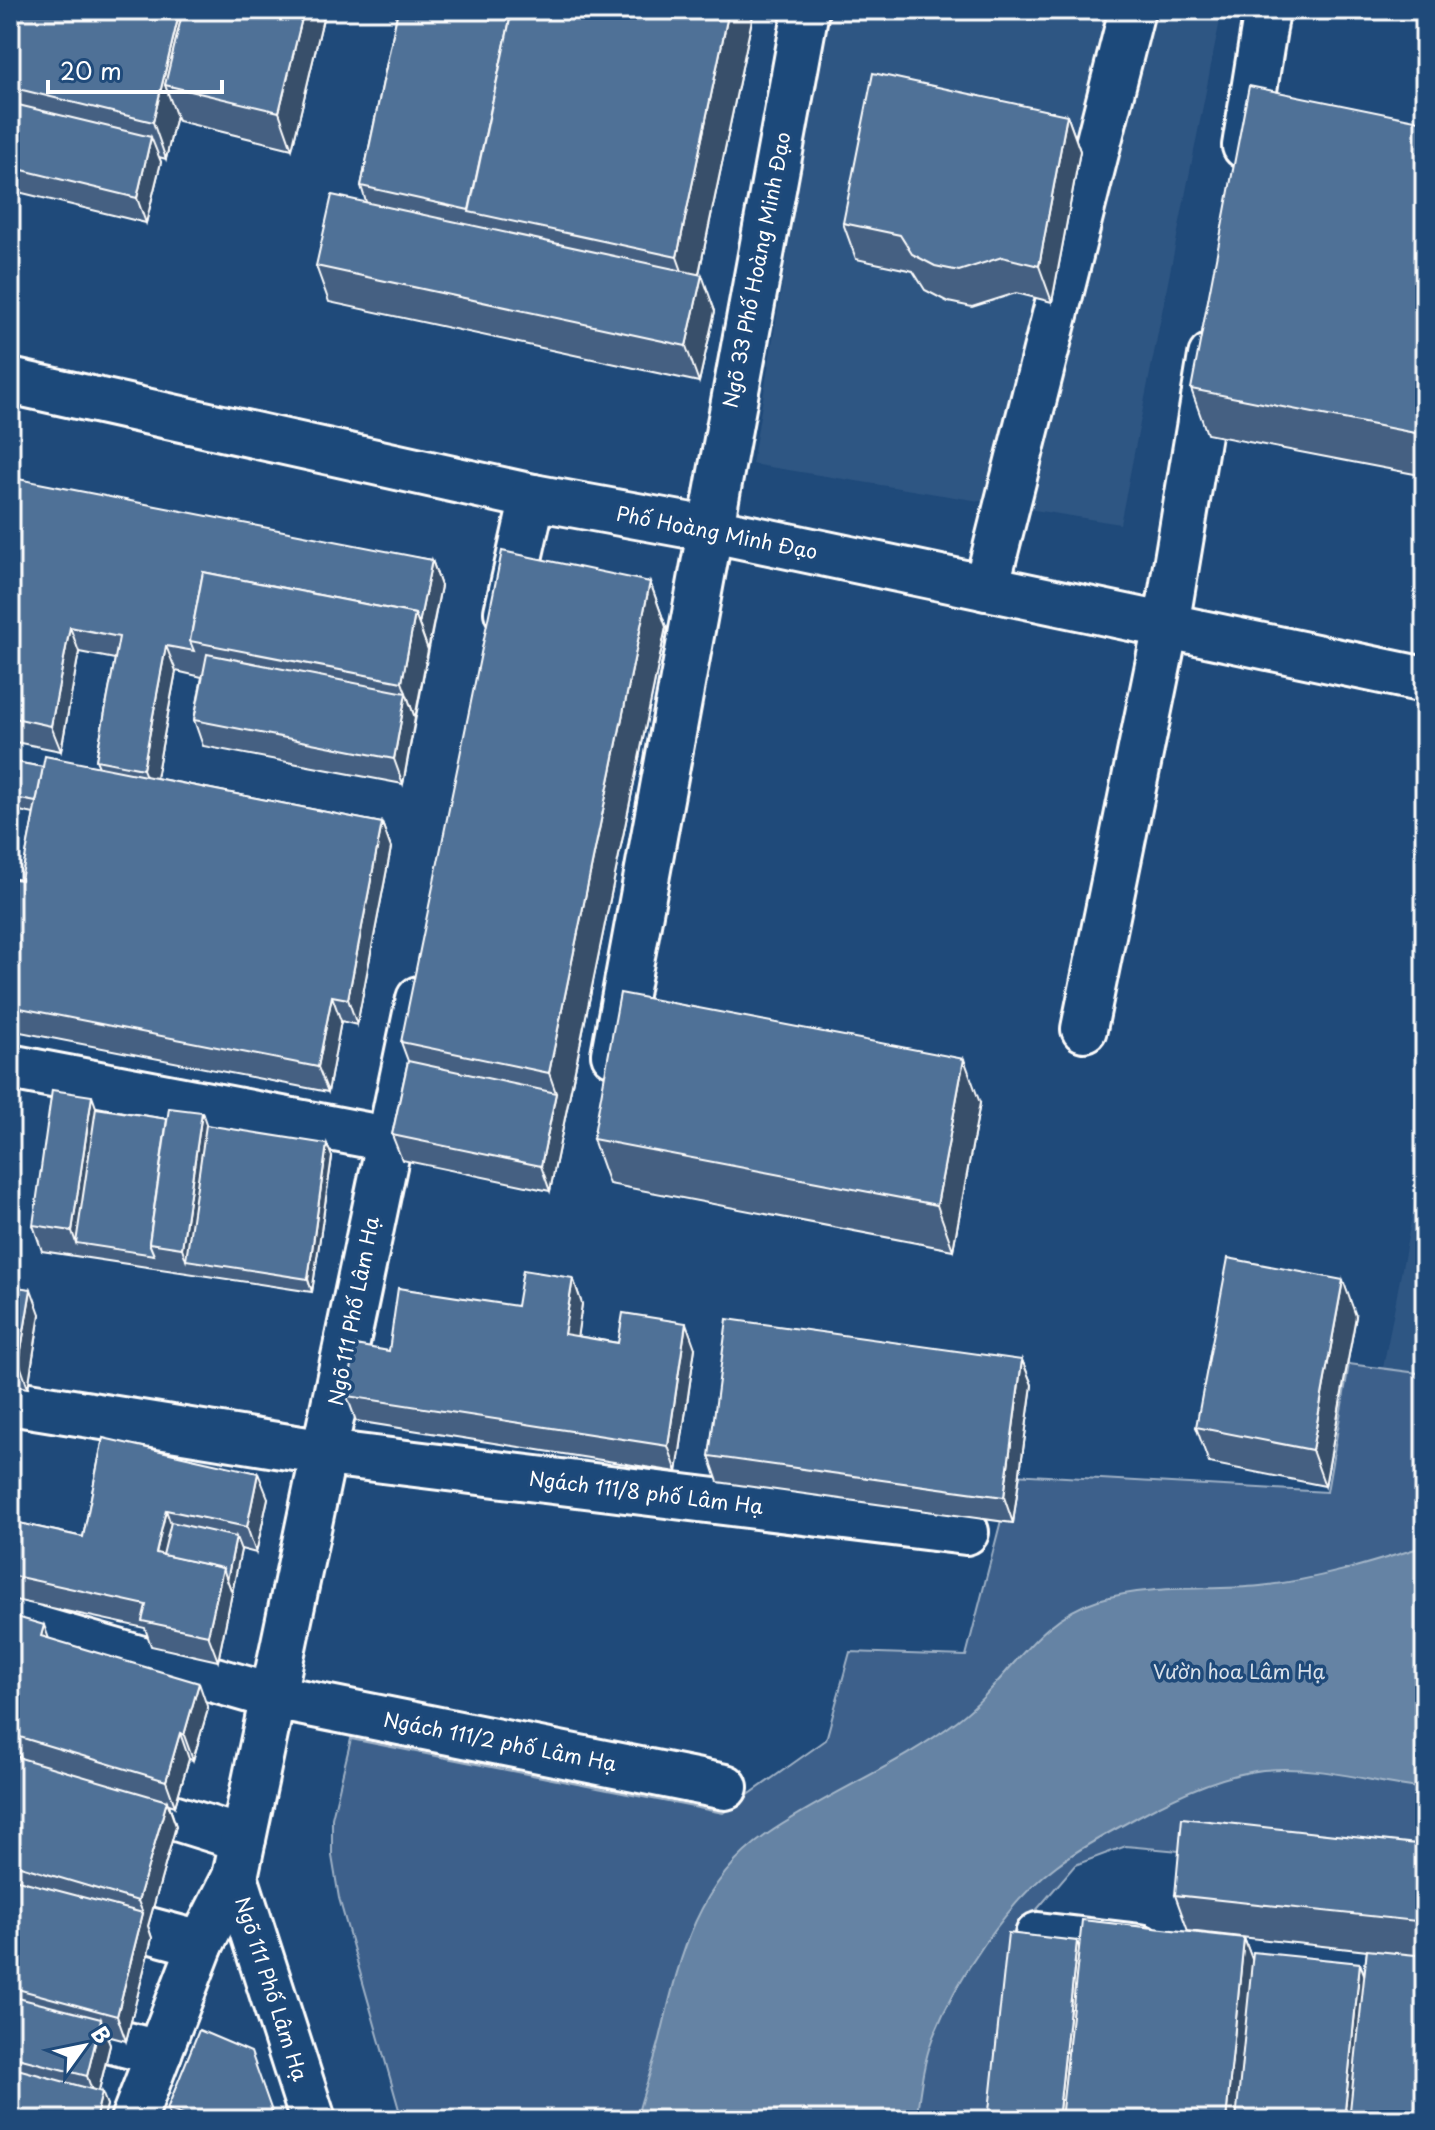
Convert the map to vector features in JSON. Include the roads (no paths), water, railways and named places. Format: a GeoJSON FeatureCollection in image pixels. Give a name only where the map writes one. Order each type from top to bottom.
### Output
{"type":"FeatureCollection","features":[{"type":"Feature","properties":{"kind":"street","name":"Ngõ 33 Phố Hoàng Minh Đạo"},"geometry":{"type":"LineString","coordinates":[[611,1072],[708,529],[806,10]]}},
{"type":"Feature","properties":{"kind":"street"},"geometry":{"type":"LineString","coordinates":[[986,588],[1132,10]]}},
{"type":"Feature","properties":{"kind":"street"},"geometry":{"type":"LineString","coordinates":[[1239,179],[1267,10]]}},
{"type":"Feature","properties":{"kind":"street"},"geometry":{"type":"LineString","coordinates":[[1084,1029],[1166,626],[1217,318]]}},
{"type":"Feature","properties":{"kind":"street","name":"Phố Hoàng Minh Đạo"},"geometry":{"type":"LineString","coordinates":[[10,381],[533,497],[708,529],[1425,680]]}},
{"type":"Feature","properties":{"kind":"street"},"geometry":{"type":"LineString","coordinates":[[498,650],[533,497]]}},
{"type":"Feature","properties":{"kind":"street","name":"Ngõ 111 Phố Lâm Hạ"},"geometry":{"type":"LineString","coordinates":[[313,2120],[239,1858],[326,1453],[387,1139],[429,956]]}},
{"type":"Feature","properties":{"kind":"street"},"geometry":{"type":"LineString","coordinates":[[10,1067],[387,1139]]}},
{"type":"Feature","properties":{"kind":"street","name":"Ngách 111/8 phố Lâm Hạ"},"geometry":{"type":"LineString","coordinates":[[10,1402],[326,1453],[966,1532]]}},
{"type":"Feature","properties":{"kind":"street","name":"Ngách 111/2 phố Lâm Hạ"},"geometry":{"type":"LineString","coordinates":[[10,1621],[274,1697],[725,1787]]}},
{"type":"Feature","properties":{"kind":"street"},"geometry":{"type":"LineString","coordinates":[[10,1766],[239,1858],[201,1944],[133,2120]]}},
{"type":"Feature","properties":{"kind":"street"},"geometry":{"type":"LineString","coordinates":[[10,1893],[201,1944]]}},
{"type":"Feature","properties":{"kind":"street"},"geometry":{"type":"LineString","coordinates":[[1038,1935],[1177,1951]]}},
{"type":"Feature","properties":{"kind":"street"},"geometry":{"type":"LineString","coordinates":[[10,2015],[159,2053]]}},
{"type":"Feature","properties":{"kind":"park label","name":"Vườn hoa Lâm Hạ"},"geometry":{"type":"Point","coordinates":[1239,1672]}}]}
